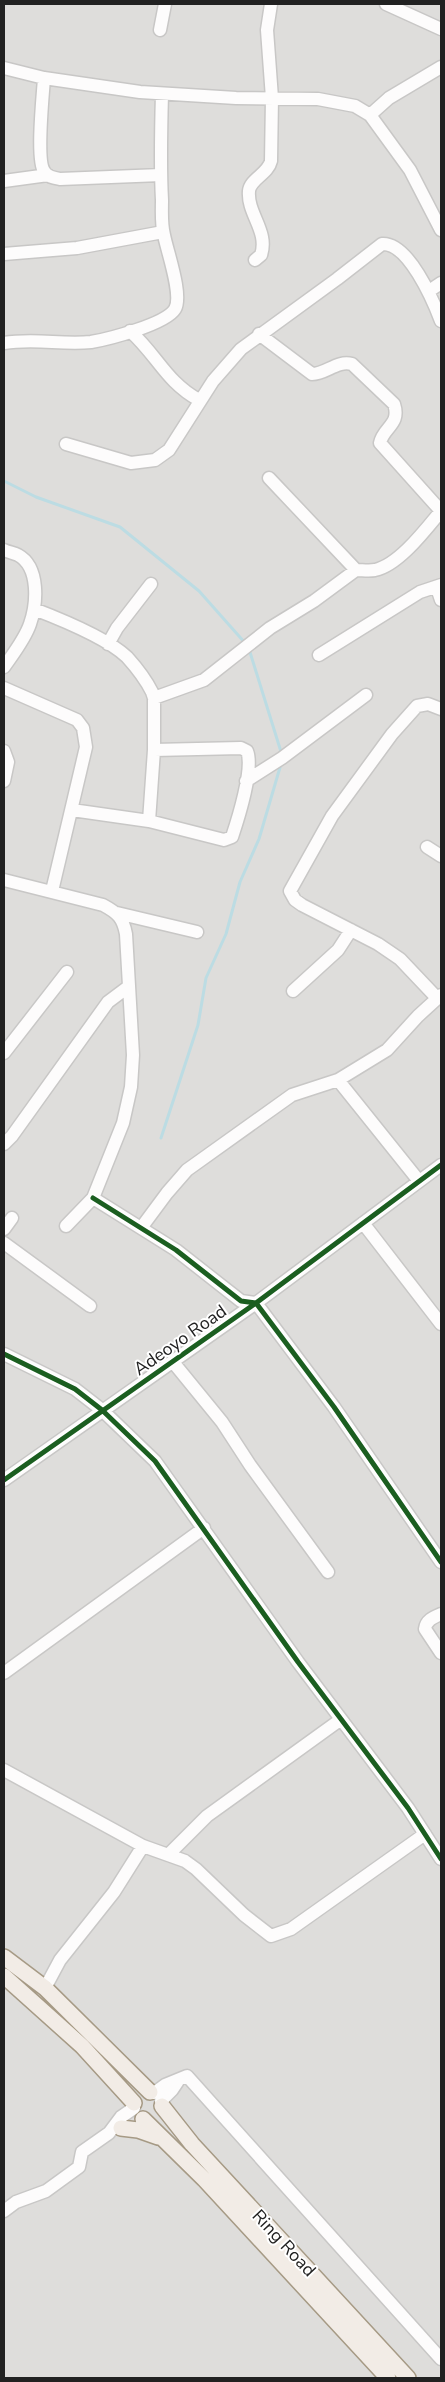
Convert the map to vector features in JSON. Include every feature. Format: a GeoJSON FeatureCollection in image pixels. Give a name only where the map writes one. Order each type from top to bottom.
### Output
{"type":"FeatureCollection","features":[{"type":"Feature","properties":{"kind":"main road","name":"Ring Road"},"geometry":{"type":"LineString","coordinates":[[4,1957],[45,1988],[157,2098],[192,2144],[408,2378]]}},
{"type":"Feature","properties":{"kind":"main road","name":"Ring Road"},"geometry":{"type":"LineString","coordinates":[[4,1976],[82,2046],[137,2112],[292,2273],[388,2378]]}},
{"type":"Feature","properties":{"kind":"main road"},"geometry":{"type":"LineString","coordinates":[[140,2094],[157,2098],[156,2117],[137,2112],[140,2094]]}},
{"type":"Feature","properties":{"kind":"main road"},"geometry":{"type":"LineString","coordinates":[[115,2130],[138,2130],[165,2140]]}},
{"type":"Feature","properties":{"kind":"street"},"geometry":{"type":"LineString","coordinates":[[160,30],[165,4]]}},
{"type":"Feature","properties":{"kind":"street"},"geometry":{"type":"LineString","coordinates":[[255,260],[261,255],[263,238],[251,207],[249,193],[250,186],[270,167],[271,161],[272,98],[267,30],[271,4]]}},
{"type":"Feature","properties":{"kind":"street"},"geometry":{"type":"LineString","coordinates":[[386,4],[441,29]]}},
{"type":"Feature","properties":{"kind":"street"},"geometry":{"type":"LineString","coordinates":[[370,115],[389,98],[441,67]]}},
{"type":"Feature","properties":{"kind":"street"},"geometry":{"type":"LineString","coordinates":[[4,68],[44,78],[162,94],[340,102],[356,106],[370,115],[410,170],[441,230]]}},
{"type":"Feature","properties":{"kind":"street"},"geometry":{"type":"LineString","coordinates":[[44,78],[41,155],[43,170],[48,175]]}},
{"type":"Feature","properties":{"kind":"street"},"geometry":{"type":"LineString","coordinates":[[4,343],[27,340],[91,342],[130,332],[169,316],[177,304],[177,293],[163,232],[161,175],[162,94]]}},
{"type":"Feature","properties":{"kind":"street"},"geometry":{"type":"LineString","coordinates":[[4,181],[48,175],[60,179],[161,175]]}},
{"type":"Feature","properties":{"kind":"street"},"geometry":{"type":"LineString","coordinates":[[4,254],[77,248],[163,232]]}},
{"type":"Feature","properties":{"kind":"street"},"geometry":{"type":"LineString","coordinates":[[66,444],[131,463],[155,460],[169,450],[199,400],[229,361],[259,334],[337,279],[382,244],[389,244],[399,248],[429,291],[441,321]]}},
{"type":"Feature","properties":{"kind":"street"},"geometry":{"type":"LineString","coordinates":[[429,291],[441,283]]}},
{"type":"Feature","properties":{"kind":"street"},"geometry":{"type":"LineString","coordinates":[[142,342],[148,325]]}},
{"type":"Feature","properties":{"kind":"street"},"geometry":{"type":"LineString","coordinates":[[130,332],[142,342],[161,369],[175,383],[199,400]]}},
{"type":"Feature","properties":{"kind":"street"},"geometry":{"type":"LineString","coordinates":[[154,698],[204,680],[270,628],[314,601],[356,570],[375,570],[386,566],[417,539],[441,511],[380,443],[381,437],[392,425],[396,416],[394,404],[352,364],[344,362],[323,372],[312,374],[259,334]]}},
{"type":"Feature","properties":{"kind":"street"},"geometry":{"type":"LineString","coordinates":[[269,478],[356,570]]}},
{"type":"Feature","properties":{"kind":"street"},"geometry":{"type":"LineString","coordinates":[[4,550],[20,556],[31,570],[34,585],[34,609],[30,625],[4,667]]}},
{"type":"Feature","properties":{"kind":"street"},"geometry":{"type":"LineString","coordinates":[[108,644],[117,628],[151,584]]}},
{"type":"Feature","properties":{"kind":"street"},"geometry":{"type":"LineString","coordinates":[[319,656],[420,592],[439,587],[441,600]]}},
{"type":"Feature","properties":{"kind":"street"},"geometry":{"type":"LineString","coordinates":[[34,609],[108,644],[126,657],[148,685],[154,698],[154,750],[149,821]]}},
{"type":"Feature","properties":{"kind":"street"},"geometry":{"type":"LineString","coordinates":[[4,688],[77,720],[83,728],[86,747],[52,891]]}},
{"type":"Feature","properties":{"kind":"street"},"geometry":{"type":"LineString","coordinates":[[246,781],[282,758],[366,695]]}},
{"type":"Feature","properties":{"kind":"street"},"geometry":{"type":"LineString","coordinates":[[141,1228],[166,1193],[187,1170],[292,1095],[338,1080],[387,1050],[439,997],[400,959],[295,900],[290,891],[293,883],[355,782],[411,711],[417,706],[428,704],[441,709]]}},
{"type":"Feature","properties":{"kind":"street"},"geometry":{"type":"LineString","coordinates":[[72,810],[149,821],[229,840],[232,837],[240,812],[249,756],[247,751],[241,748],[154,750]]}},
{"type":"Feature","properties":{"kind":"street"},"geometry":{"type":"LineString","coordinates":[[4,751],[8,762],[4,781]]}},
{"type":"Feature","properties":{"kind":"street"},"geometry":{"type":"LineString","coordinates":[[427,847],[441,856]]}},
{"type":"Feature","properties":{"kind":"street"},"geometry":{"type":"LineString","coordinates":[[4,880],[103,905],[117,913],[197,932]]}},
{"type":"Feature","properties":{"kind":"street"},"geometry":{"type":"LineString","coordinates":[[66,1226],[93,1198],[123,1123],[131,1087],[133,1055],[126,934],[123,921],[117,913]]}},
{"type":"Feature","properties":{"kind":"street"},"geometry":{"type":"LineString","coordinates":[[293,991],[338,950],[351,930]]}},
{"type":"Feature","properties":{"kind":"street"},"geometry":{"type":"LineString","coordinates":[[4,1053],[8,1039],[68,972]]}},
{"type":"Feature","properties":{"kind":"street"},"geometry":{"type":"LineString","coordinates":[[4,1144],[80,1043],[108,1002],[128,987]]}},
{"type":"Feature","properties":{"kind":"street"},"geometry":{"type":"LineString","coordinates":[[338,1080],[420,1181]]}},
{"type":"Feature","properties":{"kind":"street","name":"Adeoyo Road"},"geometry":{"type":"LineString","coordinates":[[4,1480],[256,1303],[441,1165]]}},
{"type":"Feature","properties":{"kind":"street"},"geometry":{"type":"LineString","coordinates":[[93,1198],[176,1250],[241,1301],[256,1303],[334,1407],[441,1562]]}},
{"type":"Feature","properties":{"kind":"street"},"geometry":{"type":"LineString","coordinates":[[4,1229],[12,1218]]}},
{"type":"Feature","properties":{"kind":"street"},"geometry":{"type":"LineString","coordinates":[[363,1223],[441,1324]]}},
{"type":"Feature","properties":{"kind":"street"},"geometry":{"type":"LineString","coordinates":[[4,1243],[90,1306]]}},
{"type":"Feature","properties":{"kind":"street"},"geometry":{"type":"LineString","coordinates":[[4,1354],[75,1389],[102,1410],[155,1461],[340,1720],[389,1782],[441,1859]]}},
{"type":"Feature","properties":{"kind":"street"},"geometry":{"type":"LineString","coordinates":[[173,1362],[222,1422],[328,1572]]}},
{"type":"Feature","properties":{"kind":"street"},"geometry":{"type":"LineString","coordinates":[[4,1673],[204,1528]]}},
{"type":"Feature","properties":{"kind":"street"},"geometry":{"type":"LineString","coordinates":[[441,1614],[433,1617],[426,1624],[425,1629],[441,1653]]}},
{"type":"Feature","properties":{"kind":"street"},"geometry":{"type":"LineString","coordinates":[[168,1855],[207,1816],[340,1720]]}},
{"type":"Feature","properties":{"kind":"street"},"geometry":{"type":"LineString","coordinates":[[4,1770],[143,1846],[179,1859],[196,1869],[244,1915],[271,1936],[291,1929],[424,1834]]}},
{"type":"Feature","properties":{"kind":"street"},"geometry":{"type":"LineString","coordinates":[[45,1988],[60,1960],[114,1892],[143,1846]]}},
{"type":"Feature","properties":{"kind":"street"},"geometry":{"type":"LineString","coordinates":[[157,2098],[172,2090],[178,2081],[187,2076],[441,2359]]}},
{"type":"Feature","properties":{"kind":"street"},"geometry":{"type":"LineString","coordinates":[[4,2211],[16,2202],[46,2191],[79,2167],[82,2152],[115,2130],[137,2112]]}},
{"type":"Feature","properties":{"kind":"shaded area"},"geometry":{"type":"Polygon","coordinates":[[[4,4],[441,4],[441,2378],[4,2378],[4,4]]]}},
{"type":"Feature","properties":{"kind":"waterway"},"geometry":{"type":"LineString","coordinates":[[4,481],[36,497],[120,527],[199,591],[246,644]]}},
{"type":"Feature","properties":{"kind":"waterway"},"geometry":{"type":"LineString","coordinates":[[249,649],[282,755]]}},
{"type":"Feature","properties":{"kind":"waterway"},"geometry":{"type":"LineString","coordinates":[[161,1138],[198,1025],[206,978],[226,934],[240,882],[259,839],[281,764]]}},
{"type":"Feature","properties":{"kind":"cycle path"},"geometry":{"type":"LineString","coordinates":[[4,1480],[256,1303],[441,1165]]}},
{"type":"Feature","properties":{"kind":"cycle path"},"geometry":{"type":"LineString","coordinates":[[93,1198],[176,1250],[241,1301],[256,1303],[334,1407],[441,1562]]}},
{"type":"Feature","properties":{"kind":"cycle path"},"geometry":{"type":"LineString","coordinates":[[4,1354],[75,1389],[102,1410],[155,1461],[298,1662],[408,1808],[441,1859]]}}]}
